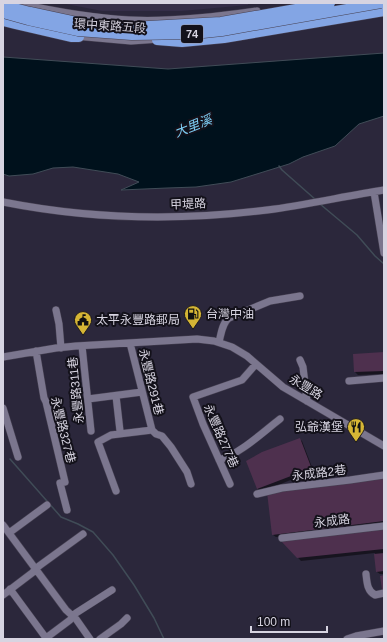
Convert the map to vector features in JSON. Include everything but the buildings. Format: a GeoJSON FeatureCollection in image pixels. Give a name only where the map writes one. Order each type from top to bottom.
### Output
{"type":"FeatureCollection","features":[{"type":"Feature","properties":{"kind":"highway","name":"74"},"geometry":{"type":"LineString","coordinates":[[3,5],[82,23],[131,27],[221,22],[330,3]]}},
{"type":"Feature","properties":{"kind":"highway","name":"74"},"geometry":{"type":"LineString","coordinates":[[3,13],[78,31],[132,35],[194,34],[222,31],[381,3]]}},
{"type":"Feature","properties":{"kind":"highway"},"geometry":{"type":"LineString","coordinates":[[157,40],[182,42],[224,38],[384,11]]}},
{"type":"Feature","properties":{"kind":"highway"},"geometry":{"type":"LineString","coordinates":[[3,22],[71,37],[79,37]]}},
{"type":"Feature","properties":{"kind":"street","name":"環中東路五段"},"geometry":{"type":"LineString","coordinates":[[16,3],[61,13],[128,20],[155,20],[214,16],[309,3]]}},
{"type":"Feature","properties":{"kind":"street","name":"環中東路五段"},"geometry":{"type":"LineString","coordinates":[[3,16],[79,37],[131,41],[223,34],[384,7]]}},
{"type":"Feature","properties":{"kind":"street"},"geometry":{"type":"LineString","coordinates":[[42,28],[51,22],[51,16],[44,9]]}},
{"type":"Feature","properties":{"kind":"street"},"geometry":{"type":"LineString","coordinates":[[60,32],[54,24],[55,16],[61,13]]}},
{"type":"Feature","properties":{"kind":"street","name":"甲堤路"},"geometry":{"type":"LineString","coordinates":[[3,202],[62,211],[115,215],[189,215],[250,212],[384,190]]}},
{"type":"Feature","properties":{"kind":"street"},"geometry":{"type":"LineString","coordinates":[[374,192],[384,253]]}},
{"type":"Feature","properties":{"kind":"street"},"geometry":{"type":"LineString","coordinates":[[219,342],[226,320],[229,318],[270,301],[300,296]]}},
{"type":"Feature","properties":{"kind":"street"},"geometry":{"type":"LineString","coordinates":[[56,310],[61,348]]}},
{"type":"Feature","properties":{"kind":"street","name":"永豐路"},"geometry":{"type":"LineString","coordinates":[[3,357],[36,351],[82,346],[197,339],[219,342],[247,356],[283,387],[384,446]]}},
{"type":"Feature","properties":{"kind":"street","name":"永豐路291巷"},"geometry":{"type":"LineString","coordinates":[[130,343],[152,430],[156,434],[162,436],[171,447],[186,472],[191,484]]}},
{"type":"Feature","properties":{"kind":"street","name":"永豐路311巷"},"geometry":{"type":"LineString","coordinates":[[82,346],[91,431]]}},
{"type":"Feature","properties":{"kind":"street","name":"永豐路327巷"},"geometry":{"type":"LineString","coordinates":[[36,351],[44,398],[65,482],[60,483],[67,510]]}},
{"type":"Feature","properties":{"kind":"street"},"geometry":{"type":"LineString","coordinates":[[300,360],[304,367],[307,401]]}},
{"type":"Feature","properties":{"kind":"street","name":"永豐路277巷"},"geometry":{"type":"LineString","coordinates":[[230,484],[203,424],[193,397],[242,380],[256,364]]}},
{"type":"Feature","properties":{"kind":"street"},"geometry":{"type":"LineString","coordinates":[[350,381],[384,378]]}},
{"type":"Feature","properties":{"kind":"street"},"geometry":{"type":"LineString","coordinates":[[88,399],[142,392]]}},
{"type":"Feature","properties":{"kind":"street"},"geometry":{"type":"LineString","coordinates":[[116,396],[120,431]]}},
{"type":"Feature","properties":{"kind":"street"},"geometry":{"type":"LineString","coordinates":[[3,408],[18,457]]}},
{"type":"Feature","properties":{"kind":"street"},"geometry":{"type":"LineString","coordinates":[[219,460],[238,451],[280,419]]}},
{"type":"Feature","properties":{"kind":"street"},"geometry":{"type":"LineString","coordinates":[[116,491],[98,442],[111,436],[152,430]]}},
{"type":"Feature","properties":{"kind":"street","name":"永成路2巷"},"geometry":{"type":"LineString","coordinates":[[257,494],[282,488],[384,475]]}},
{"type":"Feature","properties":{"kind":"street"},"geometry":{"type":"LineString","coordinates":[[9,533],[47,505]]}},
{"type":"Feature","properties":{"kind":"street"},"geometry":{"type":"LineString","coordinates":[[3,525],[66,610],[73,616],[90,639]]}},
{"type":"Feature","properties":{"kind":"street","name":"永成路"},"geometry":{"type":"LineString","coordinates":[[282,538],[384,526]]}},
{"type":"Feature","properties":{"kind":"street"},"geometry":{"type":"LineString","coordinates":[[3,595],[83,534]]}},
{"type":"Feature","properties":{"kind":"street"},"geometry":{"type":"LineString","coordinates":[[366,574],[370,591],[375,595],[384,593]]}},
{"type":"Feature","properties":{"kind":"street"},"geometry":{"type":"LineString","coordinates":[[10,589],[46,638],[70,620],[76,612],[112,590]]}},
{"type":"Feature","properties":{"kind":"street"},"geometry":{"type":"LineString","coordinates":[[100,639],[127,618]]}},
{"type":"Feature","properties":{"kind":"street"},"geometry":{"type":"LineString","coordinates":[[347,639],[384,631]]}},
{"type":"Feature","properties":{"kind":"shaded area"},"geometry":{"type":"Polygon","coordinates":[[[61,3],[248,3],[248,5],[182,11],[102,11],[61,3]]]}},
{"type":"Feature","properties":{"kind":"water","name":"大里溪"},"geometry":{"type":"Polygon","coordinates":[[[384,53],[384,116],[359,124],[335,146],[303,157],[289,164],[231,182],[196,187],[121,190],[139,182],[118,174],[73,167],[53,168],[33,174],[9,176],[3,174],[3,57],[168,69],[384,53]]]}},
{"type":"Feature","properties":{"kind":"waterway"},"geometry":{"type":"LineString","coordinates":[[279,166],[316,200]]}},
{"type":"Feature","properties":{"kind":"waterway"},"geometry":{"type":"LineString","coordinates":[[320,204],[357,235],[384,264]]}},
{"type":"Feature","properties":{"kind":"waterway"},"geometry":{"type":"LineString","coordinates":[[10,459],[61,517],[93,532],[113,555],[134,585],[154,618],[164,639]]}},
{"type":"Feature","properties":{"kind":"place","name":"台灣中油"},"geometry":{"type":"Point","coordinates":[193,329]}},
{"type":"Feature","properties":{"kind":"place","name":"太平永豐路郵局"},"geometry":{"type":"Point","coordinates":[83,335]}},
{"type":"Feature","properties":{"kind":"place","name":"弘爺漢堡"},"geometry":{"type":"Point","coordinates":[356,442]}}]}
